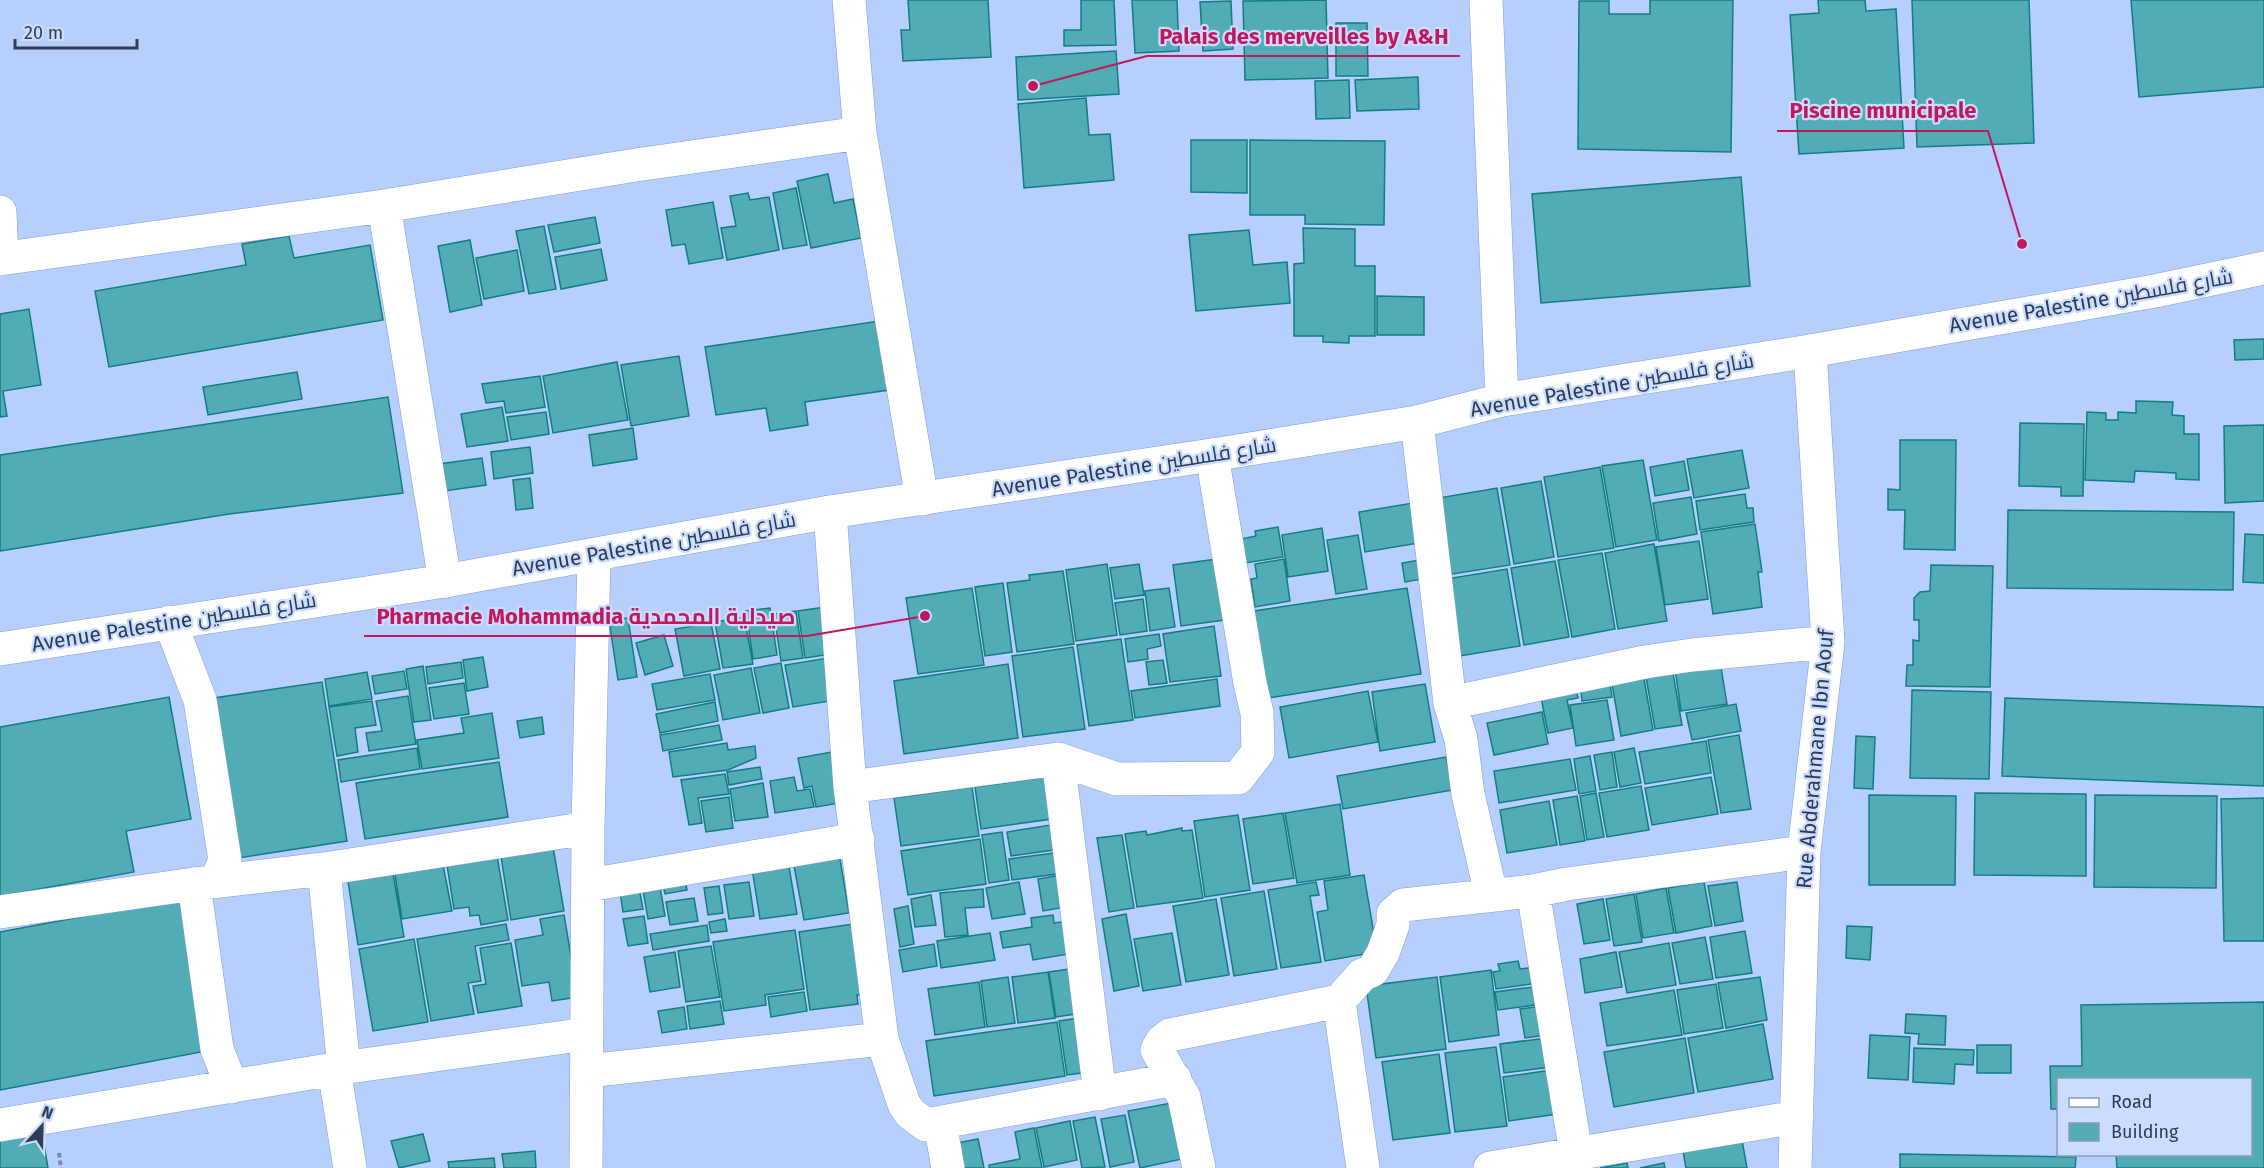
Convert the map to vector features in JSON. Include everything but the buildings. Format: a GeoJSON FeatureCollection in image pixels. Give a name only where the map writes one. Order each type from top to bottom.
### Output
{"type":"FeatureCollection","features":[{"type":"Feature","properties":{"kind":"street"},"geometry":{"type":"LineString","coordinates":[[849,0],[860,134],[922,499]]}},
{"type":"Feature","properties":{"kind":"street"},"geometry":{"type":"LineString","coordinates":[[1486,0],[1502,400]]}},
{"type":"Feature","properties":{"kind":"street"},"geometry":{"type":"LineString","coordinates":[[0,212],[1,259],[384,206],[636,165],[860,134]]}},
{"type":"Feature","properties":{"kind":"street"},"geometry":{"type":"LineString","coordinates":[[384,206],[445,581]]}},
{"type":"Feature","properties":{"kind":"street","name":"Avenue Palestine شارع فلسطين"},"geometry":{"type":"LineString","coordinates":[[0,649],[445,581],[830,512],[1417,422],[1502,400],[1810,351],[2155,291],[2264,268]]}},
{"type":"Feature","properties":{"kind":"street","name":"Rue Abderahmane Ibn Aouf"},"geometry":{"type":"LineString","coordinates":[[1795,1168],[1804,852],[1828,642],[1810,351]]}},
{"type":"Feature","properties":{"kind":"street"},"geometry":{"type":"LineString","coordinates":[[1417,422],[1450,703],[1461,739],[1468,795],[1491,894]]}},
{"type":"Feature","properties":{"kind":"street"},"geometry":{"type":"LineString","coordinates":[[850,787],[1058,759],[1117,779],[1238,778],[1258,752],[1257,713],[1248,672],[1212,455]]}},
{"type":"Feature","properties":{"kind":"street"},"geometry":{"type":"LineString","coordinates":[[830,512],[850,787],[882,1039],[904,1104],[910,1113],[926,1125],[1175,1079]]}},
{"type":"Feature","properties":{"kind":"street"},"geometry":{"type":"LineString","coordinates":[[586,1168],[588,828],[594,555]]}},
{"type":"Feature","properties":{"kind":"street"},"geometry":{"type":"LineString","coordinates":[[170,622],[200,700],[225,860],[205,882],[217,1049],[232,1088]]}},
{"type":"Feature","properties":{"kind":"street"},"geometry":{"type":"LineString","coordinates":[[1450,703],[1645,662],[1692,655],[1828,642]]}},
{"type":"Feature","properties":{"kind":"street"},"geometry":{"type":"LineString","coordinates":[[1058,759],[1100,1094]]}},
{"type":"Feature","properties":{"kind":"street"},"geometry":{"type":"LineString","coordinates":[[0,912],[205,882],[324,869],[588,828]]}},
{"type":"Feature","properties":{"kind":"street"},"geometry":{"type":"LineString","coordinates":[[589,885],[858,839]]}},
{"type":"Feature","properties":{"kind":"street"},"geometry":{"type":"LineString","coordinates":[[1199,1168],[1184,1097],[1157,1050],[1162,1041],[1170,1035],[1339,1001],[1362,975],[1373,970],[1383,953],[1393,925],[1393,914],[1403,905],[1533,891],[1567,884],[1804,852]]}},
{"type":"Feature","properties":{"kind":"street"},"geometry":{"type":"LineString","coordinates":[[324,869],[339,1068],[350,1168]]}},
{"type":"Feature","properties":{"kind":"street"},"geometry":{"type":"LineString","coordinates":[[1533,891],[1576,1153]]}},
{"type":"Feature","properties":{"kind":"street"},"geometry":{"type":"LineString","coordinates":[[1339,1001],[1363,1168]]}},
{"type":"Feature","properties":{"kind":"street"},"geometry":{"type":"LineString","coordinates":[[0,1125],[232,1088],[339,1068],[587,1034]]}},
{"type":"Feature","properties":{"kind":"street"},"geometry":{"type":"LineString","coordinates":[[587,1071],[882,1039]]}},
{"type":"Feature","properties":{"kind":"street"},"geometry":{"type":"LineString","coordinates":[[1490,1168],[1797,1116]]}},
{"type":"Feature","properties":{"kind":"street"},"geometry":{"type":"LineString","coordinates":[[940,1123],[948,1168]]}},
{"type":"Feature","properties":{"kind":"place","name":"Palais des merveilles by A&H"},"geometry":{"type":"Point","coordinates":[1033,86]}},
{"type":"Feature","properties":{"kind":"place","name":"Piscine municipale"},"geometry":{"type":"Point","coordinates":[2022,244]}},
{"type":"Feature","properties":{"kind":"place","name":"Pharmacie Mohammadia صيدلية المحمدية"},"geometry":{"type":"Point","coordinates":[925,616]}}]}
